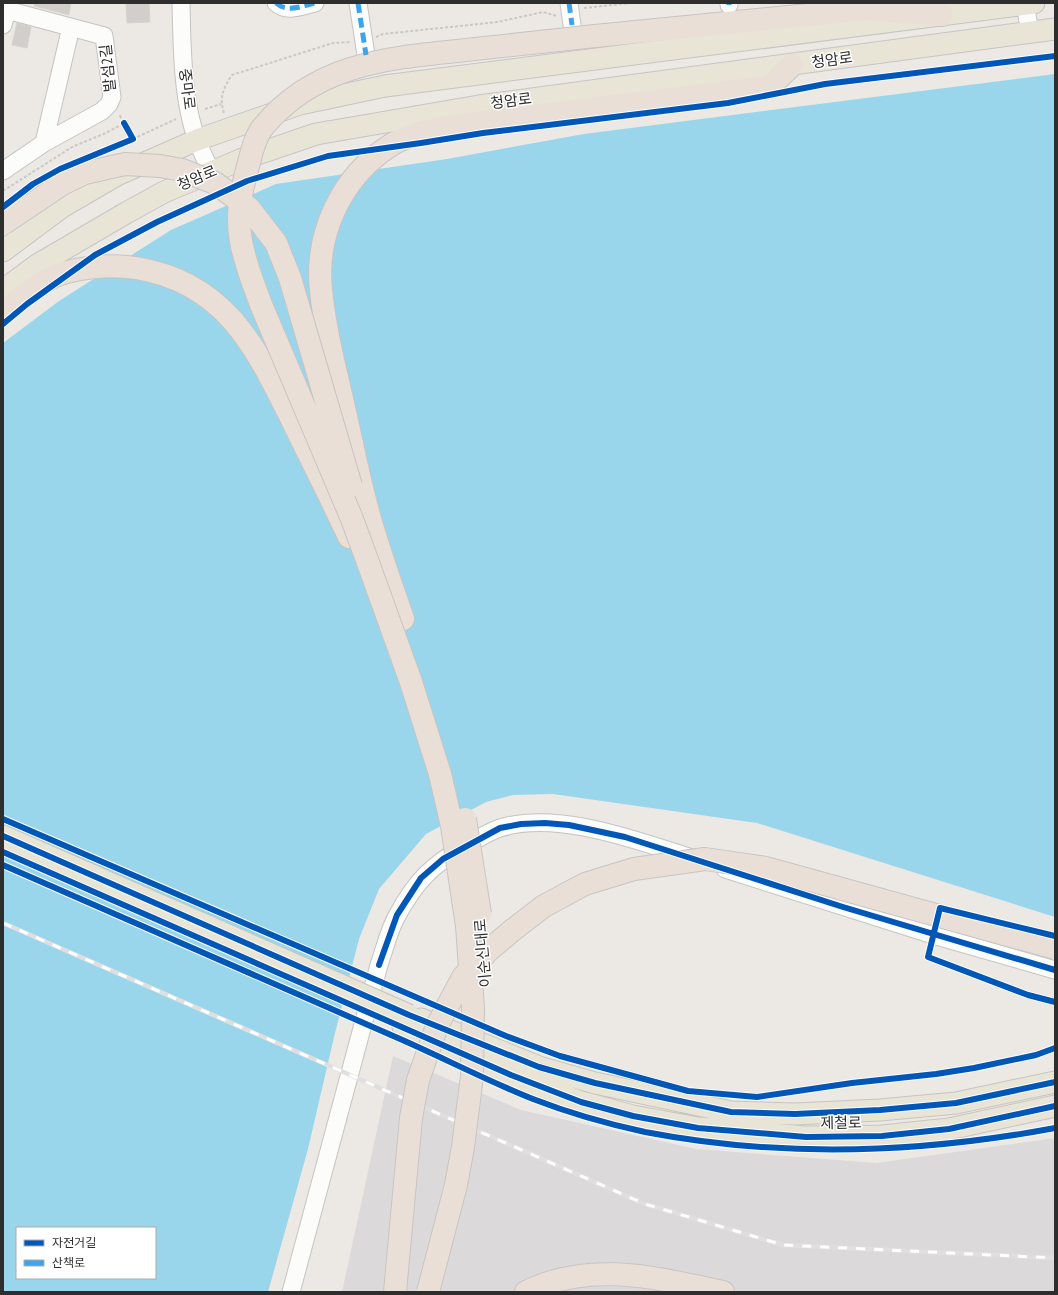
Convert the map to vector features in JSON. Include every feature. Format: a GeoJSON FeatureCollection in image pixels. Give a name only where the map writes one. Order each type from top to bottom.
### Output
{"type":"FeatureCollection","features":[{"type":"Feature","properties":{"kind":"highway"},"geometry":{"type":"LineString","coordinates":[[395,620],[262,307],[241,241],[239,217],[240,194],[252,154],[262,128],[300,92],[337,73],[366,63],[403,57],[595,36],[868,9],[942,15]]}},
{"type":"Feature","properties":{"kind":"highway"},"geometry":{"type":"LineString","coordinates":[[395,620],[337,379],[321,289],[322,253],[330,217],[340,197],[352,180],[374,157],[392,144],[419,133],[445,127],[769,87],[792,65]]}},
{"type":"Feature","properties":{"kind":"highway"},"geometry":{"type":"LineString","coordinates":[[3,223],[62,184],[85,173],[125,164],[160,166],[182,170],[215,183],[249,208],[276,243],[290,278],[354,496],[395,620]]}},
{"type":"Feature","properties":{"kind":"highway"},"geometry":{"type":"LineString","coordinates":[[3,312],[48,279],[84,268],[120,266],[157,272],[179,279],[209,298],[235,321],[267,370],[343,524],[395,620]]}},
{"type":"Feature","properties":{"kind":"highway","name":"이순신대로"},"geometry":{"type":"LineString","coordinates":[[395,620],[411,682],[440,774],[452,826],[467,926],[473,1008],[472,1076],[463,1147],[456,1184],[428,1292]]}},
{"type":"Feature","properties":{"kind":"highway","name":"이순신대로"},"geometry":{"type":"LineString","coordinates":[[395,620],[424,677],[453,763],[464,809],[480,914],[488,1009],[486,1071],[477,1148],[470,1189],[443,1292]]}},
{"type":"Feature","properties":{"kind":"highway"},"geometry":{"type":"LineString","coordinates":[[395,1292],[413,1111],[418,1080],[437,1026],[447,1004],[462,977],[489,950],[544,906],[585,884],[634,869],[704,859],[733,862],[766,868],[1055,948]]}},
{"type":"Feature","properties":{"kind":"highway"},"geometry":{"type":"LineString","coordinates":[[526,1292],[536,1287],[574,1276],[612,1273],[659,1279],[722,1292]]}},
{"type":"Feature","properties":{"kind":"main road","name":"청암로"},"geometry":{"type":"LineString","coordinates":[[3,251],[62,207],[117,175],[197,140],[300,104],[385,86],[942,15],[975,7],[1028,3]]}},
{"type":"Feature","properties":{"kind":"main road","name":"청암로"},"geometry":{"type":"LineString","coordinates":[[3,290],[37,265],[126,212],[164,192],[211,171],[316,134],[479,106],[1055,29]]}},
{"type":"Feature","properties":{"kind":"main road"},"geometry":{"type":"LineString","coordinates":[[3,836],[406,1021]]}},
{"type":"Feature","properties":{"kind":"main road"},"geometry":{"type":"LineString","coordinates":[[3,852],[406,1021]]}},
{"type":"Feature","properties":{"kind":"main road","name":"제철로"},"geometry":{"type":"LineString","coordinates":[[406,1021],[539,1067],[595,1083],[731,1112],[795,1114],[880,1110],[956,1103],[1055,1081]]}},
{"type":"Feature","properties":{"kind":"main road","name":"제철로"},"geometry":{"type":"LineString","coordinates":[[406,1021],[511,1075],[581,1102],[633,1116],[698,1128],[806,1137],[882,1136],[949,1129],[1055,1106]]}},
{"type":"Feature","properties":{"kind":"street","name":"중마로"},"geometry":{"type":"LineString","coordinates":[[181,3],[184,60],[190,114],[197,140],[211,171]]}},
{"type":"Feature","properties":{"kind":"street"},"geometry":{"type":"LineString","coordinates":[[276,3],[288,9],[315,3]]}},
{"type":"Feature","properties":{"kind":"street"},"geometry":{"type":"LineString","coordinates":[[358,3],[365,48]]}},
{"type":"Feature","properties":{"kind":"street"},"geometry":{"type":"LineString","coordinates":[[1028,3],[1030,32]]}},
{"type":"Feature","properties":{"kind":"street","name":"발섬2길"},"geometry":{"type":"LineString","coordinates":[[3,171],[44,143],[102,111],[109,104],[112,97],[104,36],[71,27],[4,15]]}},
{"type":"Feature","properties":{"kind":"street"},"geometry":{"type":"LineString","coordinates":[[44,143],[71,27]]}},
{"type":"Feature","properties":{"kind":"street"},"geometry":{"type":"LineString","coordinates":[[291,1292],[379,965],[397,915],[420,878],[443,859],[500,828],[521,824],[545,823],[569,825],[625,837],[843,907],[1032,965],[1055,970]]}},
{"type":"Feature","properties":{"kind":"street"},"geometry":{"type":"LineString","coordinates":[[1032,965],[1055,977]]}},
{"type":"Feature","properties":{"kind":"path"},"geometry":{"type":"LineString","coordinates":[[225,116],[221,104],[223,89],[232,75],[333,42],[365,48],[383,34],[498,22],[543,12],[556,16],[571,14],[584,8],[631,3]]}},
{"type":"Feature","properties":{"kind":"path"},"geometry":{"type":"LineString","coordinates":[[112,97],[128,133]]}},
{"type":"Feature","properties":{"kind":"path"},"geometry":{"type":"LineString","coordinates":[[205,109],[221,104]]}},
{"type":"Feature","properties":{"kind":"path"},"geometry":{"type":"LineString","coordinates":[[3,192],[72,147],[106,133],[128,133],[176,120]]}},
{"type":"Feature","properties":{"kind":"shaded area"},"geometry":{"type":"Polygon","coordinates":[[[393,1056],[521,1110],[696,1149],[876,1163],[1055,1138],[1055,1292],[342,1292],[393,1056]]]}},
{"type":"Feature","properties":{"kind":"water"},"geometry":{"type":"Polygon","coordinates":[[[1055,74],[1055,917],[757,823],[553,794],[513,795],[486,802],[426,834],[379,889],[359,939],[308,1149],[268,1292],[3,1292],[3,343],[59,301],[171,230],[276,184],[447,159],[584,134],[1055,74]]]}},
{"type":"Feature","properties":{"kind":"building"},"geometry":{"type":"Polygon","coordinates":[[[35,3],[71,3],[69,15],[34,6],[35,3]]]}},
{"type":"Feature","properties":{"kind":"building"},"geometry":{"type":"Polygon","coordinates":[[[126,3],[149,3],[150,22],[127,23],[126,3]]]}},
{"type":"Feature","properties":{"kind":"building"},"geometry":{"type":"Polygon","coordinates":[[[17,23],[31,27],[27,48],[12,45],[17,23]]]}},
{"type":"Feature","properties":{"kind":"railway"},"geometry":{"type":"LineString","coordinates":[[3,923],[645,1204],[783,1245],[1055,1258]]}},
{"type":"Feature","properties":{"kind":"marked path"},"geometry":{"type":"LineString","coordinates":[[276,3],[285,8],[300,7],[315,3]]}},
{"type":"Feature","properties":{"kind":"marked path"},"geometry":{"type":"LineString","coordinates":[[358,3],[366,55]]}},
{"type":"Feature","properties":{"kind":"marked path"},"geometry":{"type":"LineString","coordinates":[[569,3],[572,25]]}},
{"type":"Feature","properties":{"kind":"cycle path"},"geometry":{"type":"LineString","coordinates":[[3,324],[27,304],[95,255],[157,222],[247,181],[328,156],[483,133],[728,103],[825,84],[1055,56]]}},
{"type":"Feature","properties":{"kind":"cycle path"},"geometry":{"type":"LineString","coordinates":[[3,207],[33,184],[60,169],[133,139],[124,123]]}},
{"type":"Feature","properties":{"kind":"cycle path"},"geometry":{"type":"LineString","coordinates":[[3,819],[506,1036],[560,1056],[688,1091],[757,1097],[852,1083],[936,1074],[974,1068],[1036,1055],[1055,1048]]}},
{"type":"Feature","properties":{"kind":"cycle path"},"geometry":{"type":"LineString","coordinates":[[379,965],[397,915],[421,878],[443,859],[500,828],[521,824],[545,823],[569,825],[625,837],[843,907],[1055,970]]}},
{"type":"Feature","properties":{"kind":"cycle path"},"geometry":{"type":"LineString","coordinates":[[3,836],[409,1015],[539,1067],[595,1083],[731,1112],[795,1114],[880,1110],[956,1103],[1055,1082]]}},
{"type":"Feature","properties":{"kind":"cycle path"},"geometry":{"type":"LineString","coordinates":[[3,852],[511,1075],[581,1102],[633,1116],[698,1128],[806,1137],[882,1136],[949,1129],[1055,1106]]}},
{"type":"Feature","properties":{"kind":"cycle path"},"geometry":{"type":"LineString","coordinates":[[3,865],[409,1043],[515,1092],[589,1118],[645,1132],[696,1140],[747,1146],[799,1149],[902,1147],[953,1143],[1055,1128]]}},
{"type":"Feature","properties":{"kind":"cycle path"},"geometry":{"type":"LineString","coordinates":[[1055,936],[940,908],[928,957],[1028,995],[1055,1002]]}}]}
